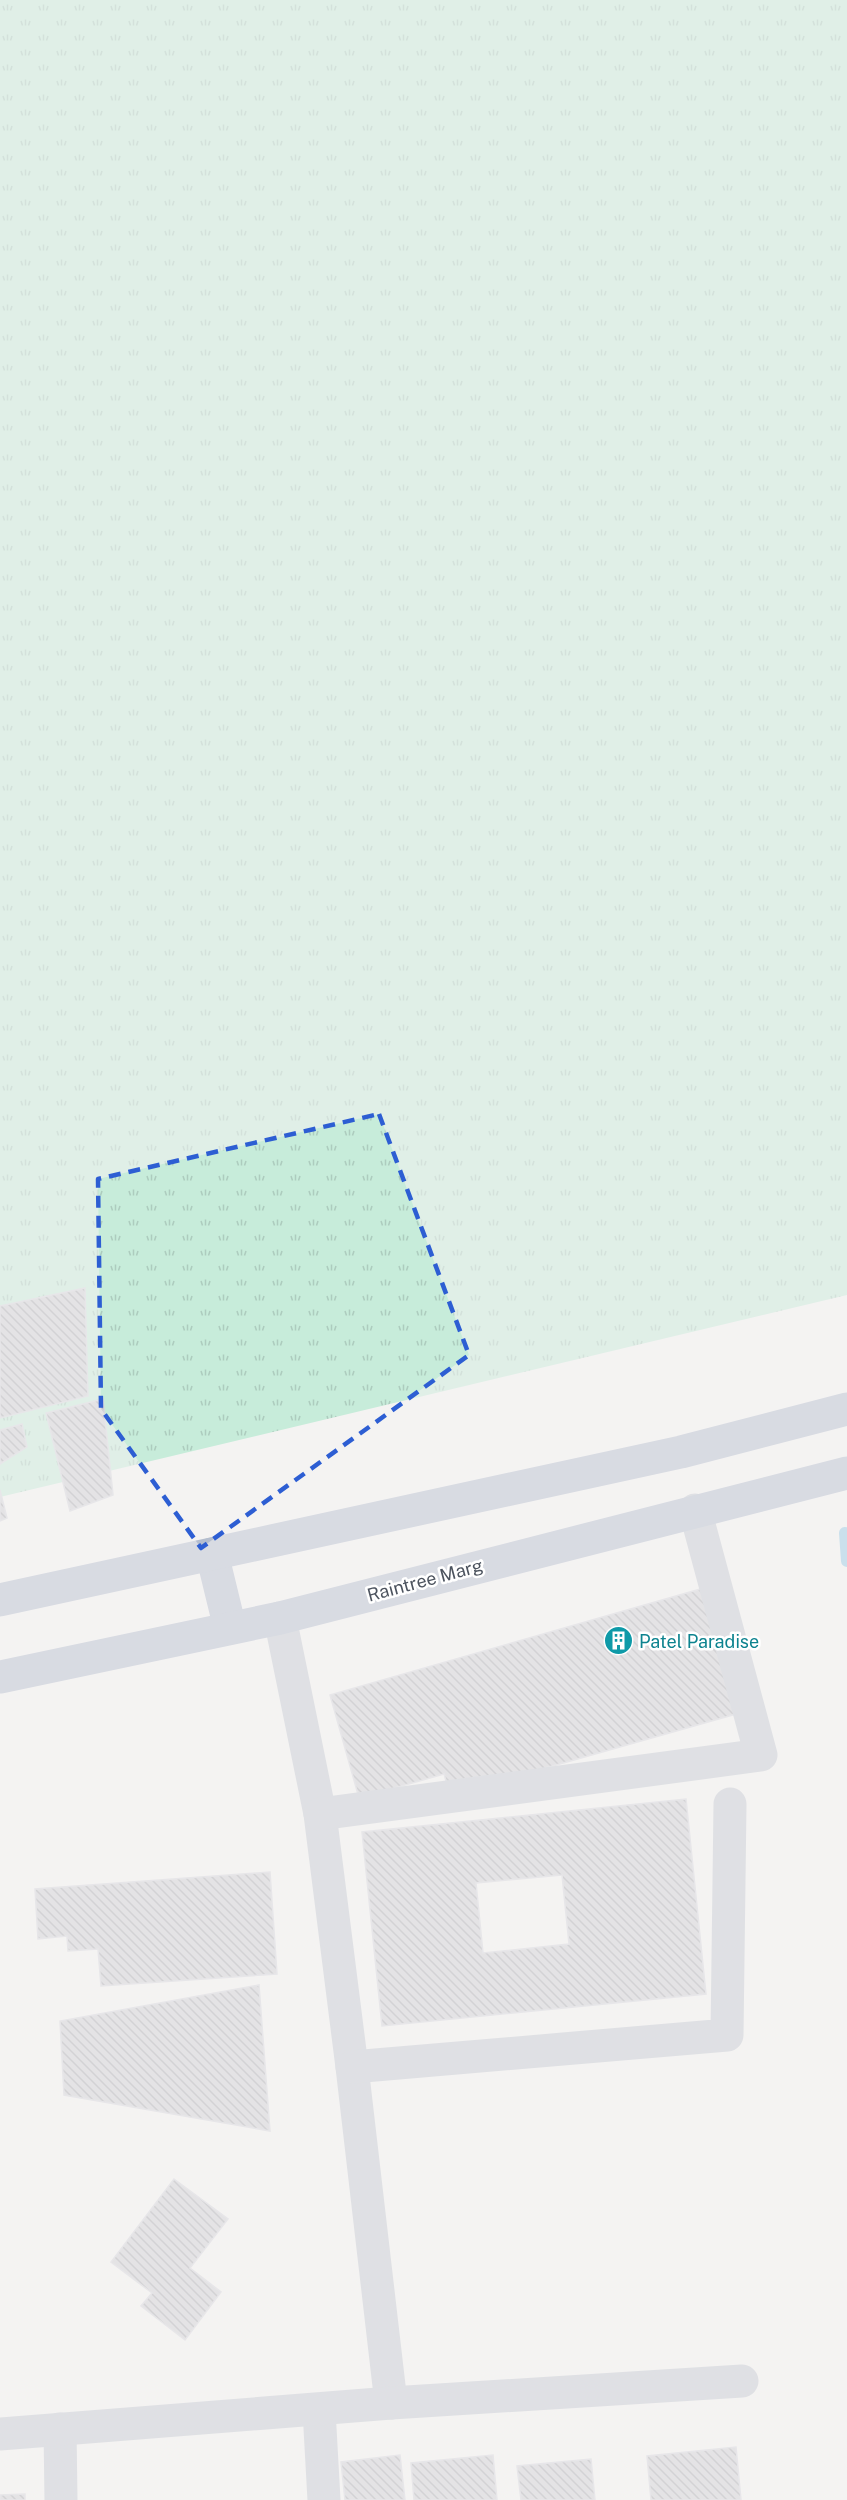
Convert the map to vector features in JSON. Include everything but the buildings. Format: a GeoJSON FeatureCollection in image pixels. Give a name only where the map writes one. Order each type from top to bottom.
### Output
{"type":"FeatureCollection","features":[{"type":"Feature","properties":{"kind":"main road"},"geometry":{"type":"LineString","coordinates":[[0,1600],[681,1452],[847,1409]]}},
{"type":"Feature","properties":{"kind":"main road","name":"Raintree Marg"},"geometry":{"type":"LineString","coordinates":[[0,1677],[280,1618],[695,1510],[847,1473]]}},
{"type":"Feature","properties":{"kind":"main road"},"geometry":{"type":"LineString","coordinates":[[212,1554],[230,1628]]}},
{"type":"Feature","properties":{"kind":"street"},"geometry":{"type":"LineString","coordinates":[[320,1814],[761,1755],[695,1510]]}},
{"type":"Feature","properties":{"kind":"street"},"geometry":{"type":"LineString","coordinates":[[280,1618],[320,1814],[391,2403]]}},
{"type":"Feature","properties":{"kind":"street"},"geometry":{"type":"LineString","coordinates":[[352,2067],[727,2035],[730,1804]]}},
{"type":"Feature","properties":{"kind":"street"},"geometry":{"type":"LineString","coordinates":[[0,2434],[391,2403],[742,2381]]}},
{"type":"Feature","properties":{"kind":"street"},"geometry":{"type":"LineString","coordinates":[[319,2410],[324,2500]]}},
{"type":"Feature","properties":{"kind":"street"},"geometry":{"type":"LineString","coordinates":[[60,2429],[61,2500]]}},
{"type":"Feature","properties":{"kind":"highlighted area"},"geometry":{"type":"Polygon","coordinates":[[[379,1114],[469,1355],[201,1548],[101,1409],[98,1179],[379,1114]]]}},
{"type":"Feature","properties":{"kind":"green space"},"geometry":{"type":"Polygon","coordinates":[[[0,0],[847,0],[847,1295],[0,1497],[0,0]]]}},
{"type":"Feature","properties":{"kind":"waterway"},"geometry":{"type":"LineString","coordinates":[[845,1533],[847,1561]]}},
{"type":"Feature","properties":{"kind":"place","name":"Patel Paradise"},"geometry":{"type":"Point","coordinates":[618,1641]}}]}
